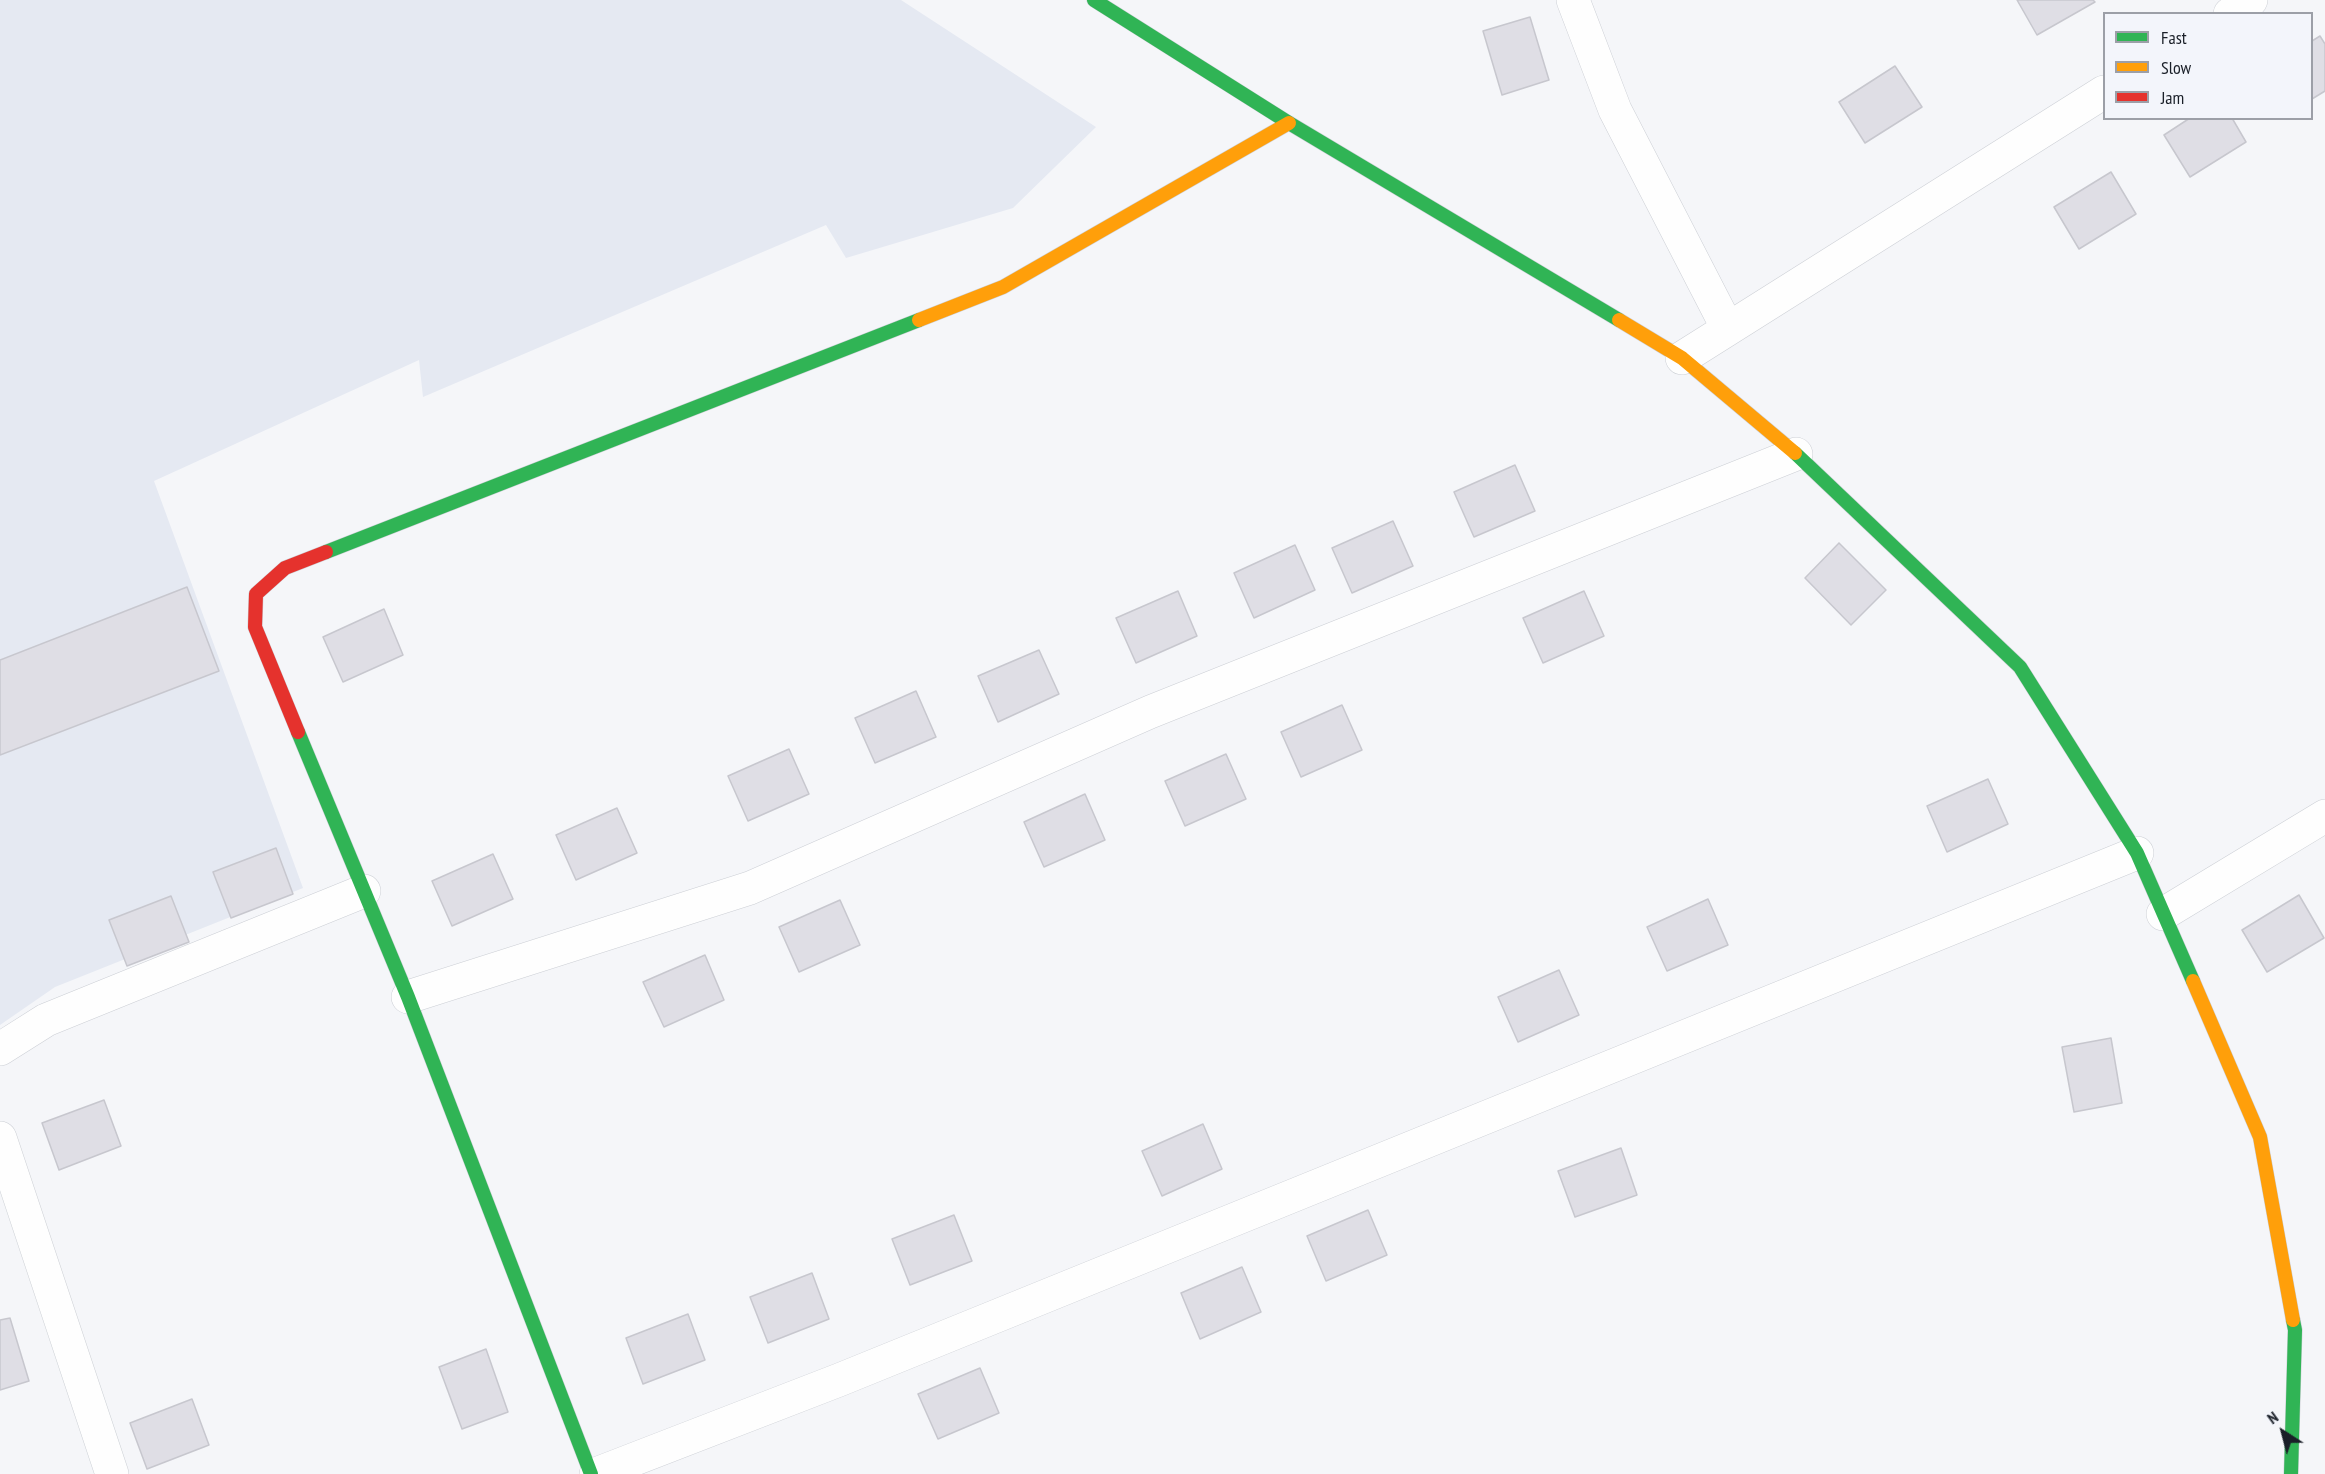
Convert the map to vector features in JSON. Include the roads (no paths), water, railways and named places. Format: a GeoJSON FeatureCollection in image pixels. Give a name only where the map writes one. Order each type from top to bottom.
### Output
{"type":"FeatureCollection","features":[{"type":"Feature","properties":{"kind":"street"},"geometry":{"type":"LineString","coordinates":[[1094,0],[1289,123],[1682,358],[1796,454],[2020,666],[2137,852],[2260,1137],[2295,1330],[2291,1474]]}},
{"type":"Feature","properties":{"kind":"street"},"geometry":{"type":"LineString","coordinates":[[1573,0],[1615,110],[1728,329]]}},
{"type":"Feature","properties":{"kind":"street"},"geometry":{"type":"LineString","coordinates":[[2233,12],[2251,0]]}},
{"type":"Feature","properties":{"kind":"street"},"geometry":{"type":"LineString","coordinates":[[1682,358],[2103,93]]}},
{"type":"Feature","properties":{"kind":"street"},"geometry":{"type":"LineString","coordinates":[[591,1474],[408,997],[255,627],[256,594],[285,568],[1004,287],[1289,123]]}},
{"type":"Feature","properties":{"kind":"street"},"geometry":{"type":"LineString","coordinates":[[408,997],[750,888],[1150,712],[1796,454]]}},
{"type":"Feature","properties":{"kind":"street"},"geometry":{"type":"LineString","coordinates":[[2163,914],[2325,816]]}},
{"type":"Feature","properties":{"kind":"street"},"geometry":{"type":"LineString","coordinates":[[596,1474],[839,1380],[2137,852]]}},
{"type":"Feature","properties":{"kind":"street"},"geometry":{"type":"LineString","coordinates":[[0,1049],[46,1020],[364,891]]}},
{"type":"Feature","properties":{"kind":"street"},"geometry":{"type":"LineString","coordinates":[[0,1138],[112,1474]]}}]}
